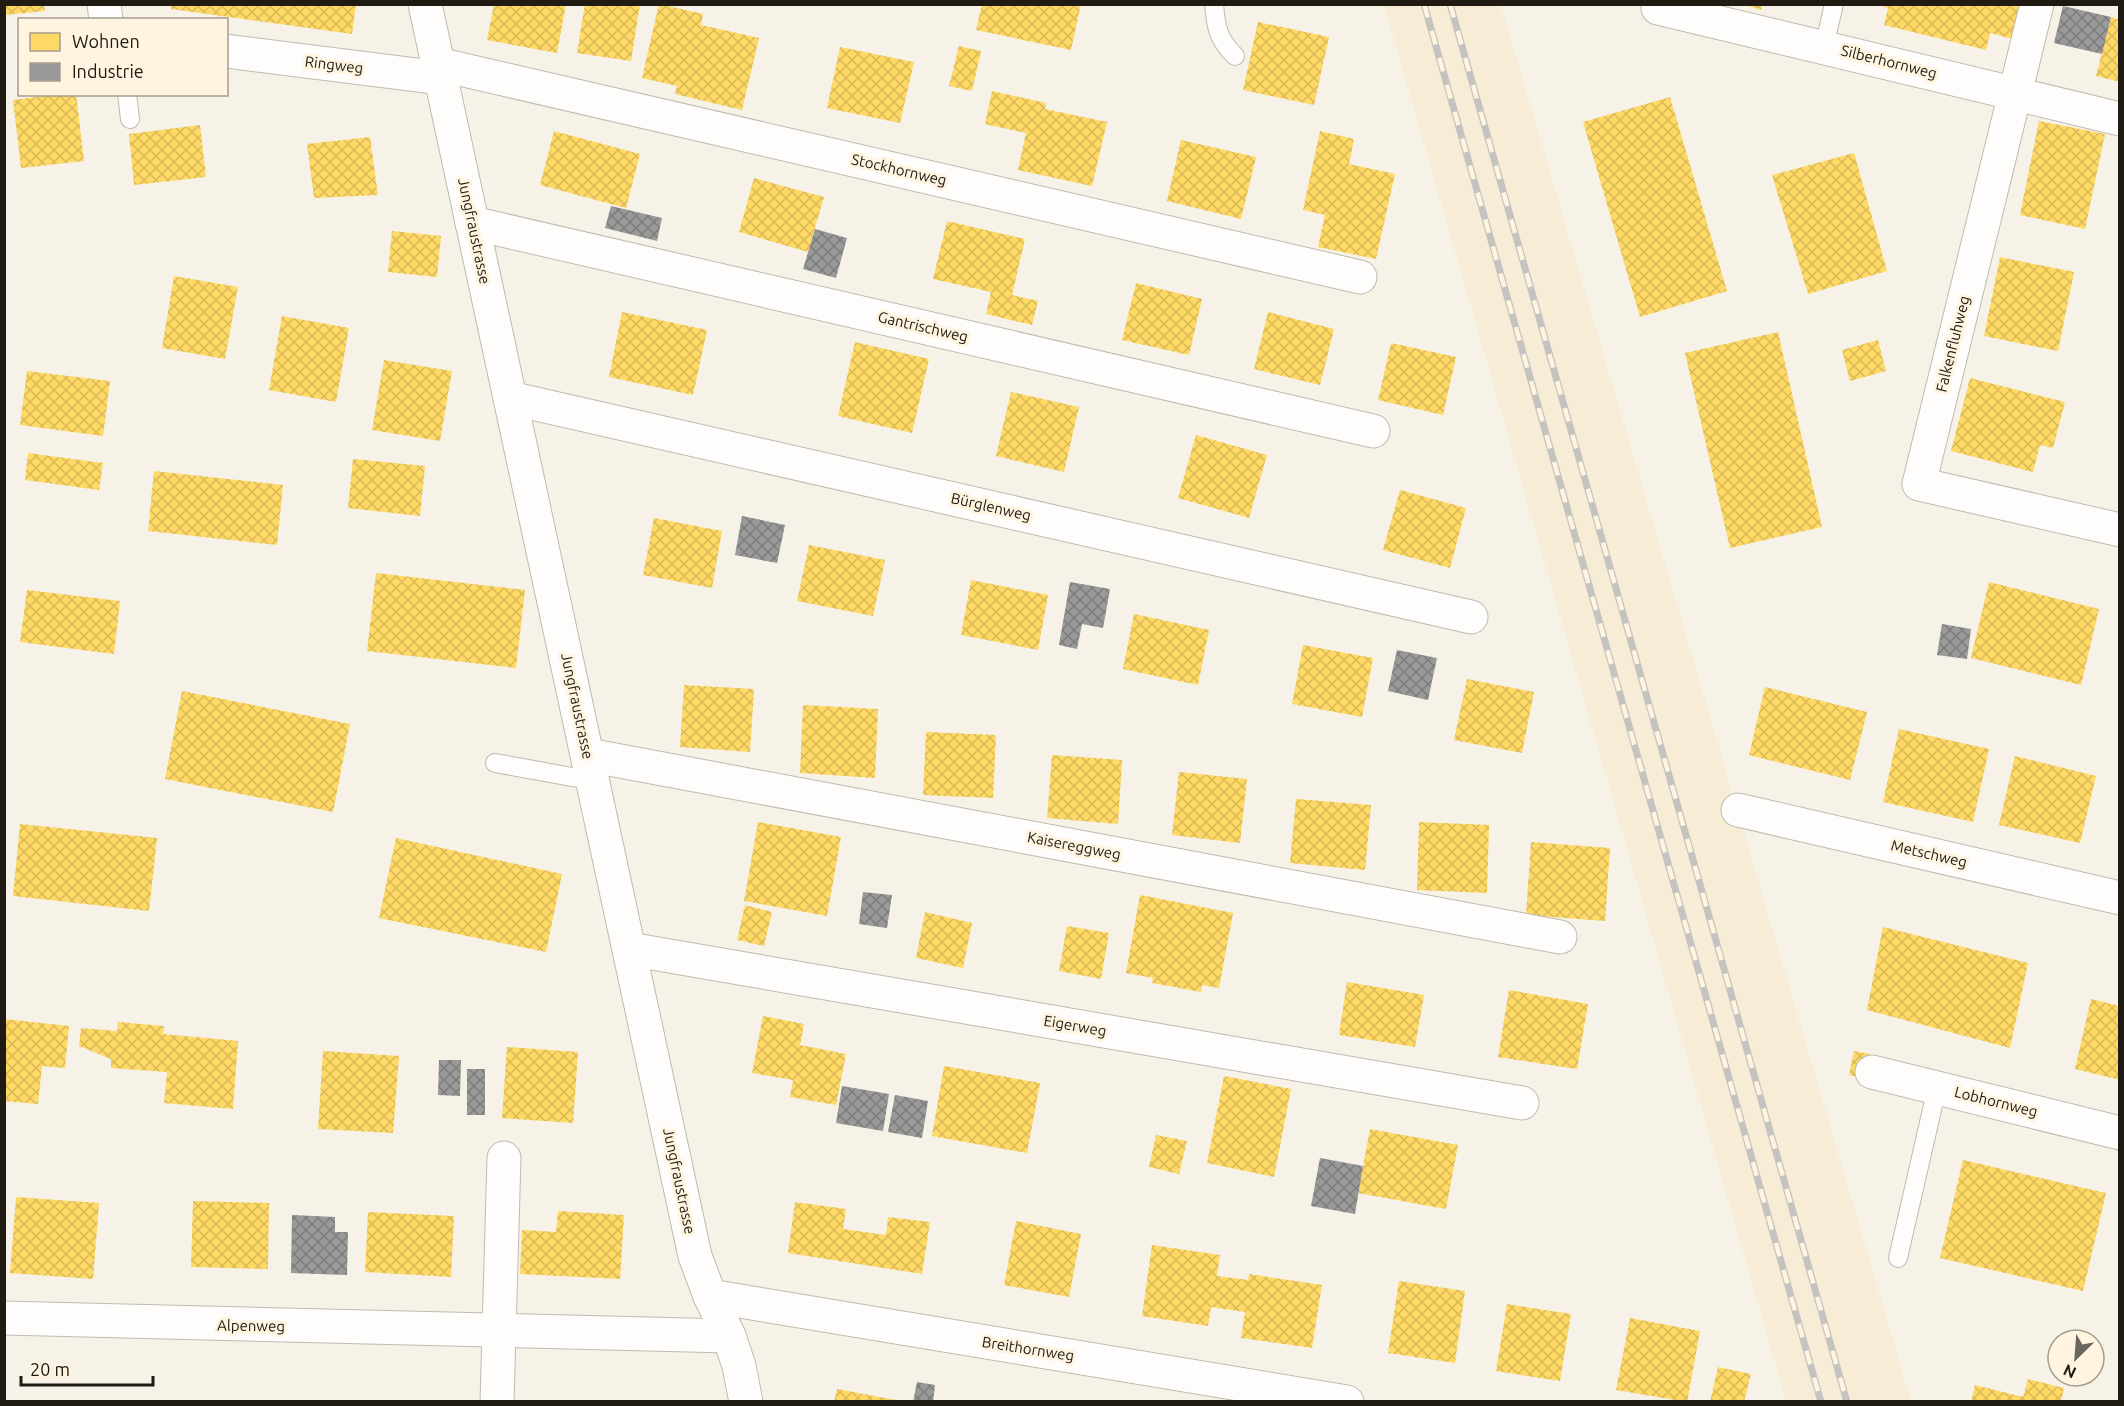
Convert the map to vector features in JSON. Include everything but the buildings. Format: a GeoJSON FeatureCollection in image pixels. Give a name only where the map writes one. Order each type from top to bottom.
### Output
{"type":"FeatureCollection","features":[{"type":"Feature","properties":{"kind":"street","name":"Jungfraustrasse"},"geometry":{"type":"LineString","coordinates":[[425,4],[695,1256],[710,1296],[729,1336],[746,1401]]}},
{"type":"Feature","properties":{"kind":"street","name":"Falkenfluhweg"},"geometry":{"type":"LineString","coordinates":[[2037,4],[2013,93],[1919,484],[2120,530]]}},
{"type":"Feature","properties":{"kind":"street","name":"Silberhornweg"},"geometry":{"type":"LineString","coordinates":[[1658,8],[2120,119]]}},
{"type":"Feature","properties":{"kind":"street","name":"Ringweg"},"geometry":{"type":"LineString","coordinates":[[228,51],[439,71]]}},
{"type":"Feature","properties":{"kind":"street","name":"Stockhornweg"},"geometry":{"type":"LineString","coordinates":[[439,71],[1360,277]]}},
{"type":"Feature","properties":{"kind":"street","name":"Gantrischweg"},"geometry":{"type":"LineString","coordinates":[[472,223],[1373,431]]}},
{"type":"Feature","properties":{"kind":"street","name":"Bürglenweg"},"geometry":{"type":"LineString","coordinates":[[510,398],[1471,617]]}},
{"type":"Feature","properties":{"kind":"street","name":"Kaisereggweg"},"geometry":{"type":"LineString","coordinates":[[591,768],[1560,937]]}},
{"type":"Feature","properties":{"kind":"street","name":"Metschweg"},"geometry":{"type":"LineString","coordinates":[[1738,810],[2120,898]]}},
{"type":"Feature","properties":{"kind":"street","name":"Eigerweg"},"geometry":{"type":"LineString","coordinates":[[629,950],[1522,1103]]}},
{"type":"Feature","properties":{"kind":"street","name":"Lobhornweg"},"geometry":{"type":"LineString","coordinates":[[1872,1072],[2120,1133]]}},
{"type":"Feature","properties":{"kind":"street"},"geometry":{"type":"LineString","coordinates":[[497,1401],[504,1158]]}},
{"type":"Feature","properties":{"kind":"street","name":"Breithornweg"},"geometry":{"type":"LineString","coordinates":[[710,1296],[1347,1401]]}},
{"type":"Feature","properties":{"kind":"street","name":"Alpenweg"},"geometry":{"type":"LineString","coordinates":[[4,1318],[729,1336]]}},
{"type":"Feature","properties":{"kind":"lane"},"geometry":{"type":"LineString","coordinates":[[1214,4],[1216,29],[1223,44],[1235,56]]}},
{"type":"Feature","properties":{"kind":"lane"},"geometry":{"type":"LineString","coordinates":[[1824,47],[1834,4]]}},
{"type":"Feature","properties":{"kind":"lane"},"geometry":{"type":"LineString","coordinates":[[128,96],[130,119]]}},
{"type":"Feature","properties":{"kind":"lane"},"geometry":{"type":"LineString","coordinates":[[495,763],[591,768]]}},
{"type":"Feature","properties":{"kind":"lane"},"geometry":{"type":"LineString","coordinates":[[1898,1258],[1937,1088]]}},
{"type":"Feature","properties":{"kind":"shaded area"},"geometry":{"type":"Polygon","coordinates":[[[1384,5],[1501,5],[1911,1401],[1786,1401],[1384,5]]]}},
{"type":"Feature","properties":{"kind":"railway"},"geometry":{"type":"LineString","coordinates":[[1424,4],[1821,1402]]}},
{"type":"Feature","properties":{"kind":"railway"},"geometry":{"type":"LineString","coordinates":[[1450,4],[1847,1402]]}}]}
